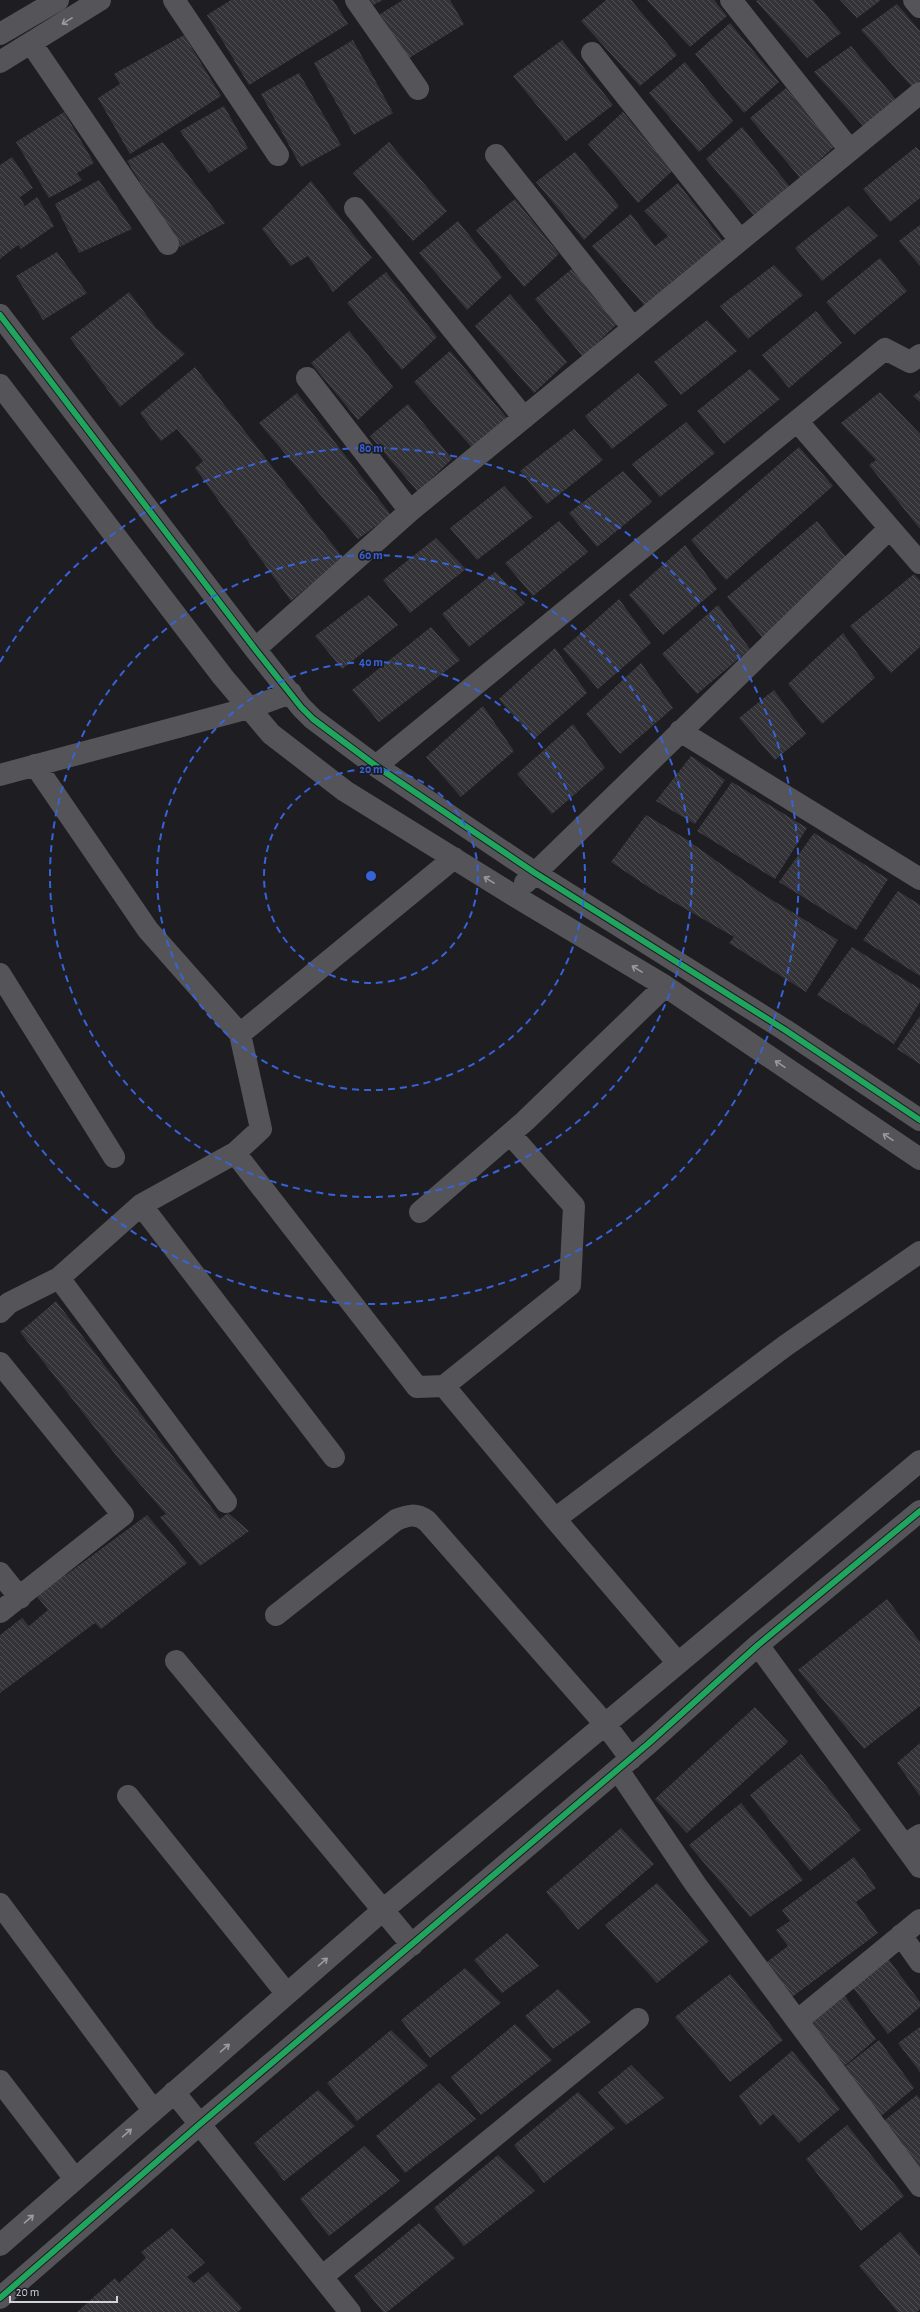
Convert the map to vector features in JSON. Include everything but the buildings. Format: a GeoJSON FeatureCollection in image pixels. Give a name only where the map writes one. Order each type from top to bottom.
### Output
{"type":"FeatureCollection","features":[{"type":"Feature","properties":{"kind":"street"},"geometry":{"type":"LineString","coordinates":[[0,34],[58,0]]}},
{"type":"Feature","properties":{"kind":"street"},"geometry":{"type":"LineString","coordinates":[[0,62],[100,0]]}},
{"type":"Feature","properties":{"kind":"street"},"geometry":{"type":"LineString","coordinates":[[174,0],[278,155]]}},
{"type":"Feature","properties":{"kind":"street"},"geometry":{"type":"LineString","coordinates":[[356,0],[418,89]]}},
{"type":"Feature","properties":{"kind":"street"},"geometry":{"type":"LineString","coordinates":[[730,0],[850,150]]}},
{"type":"Feature","properties":{"kind":"street"},"geometry":{"type":"LineString","coordinates":[[914,0],[920,7]]}},
{"type":"Feature","properties":{"kind":"street"},"geometry":{"type":"LineString","coordinates":[[31,43],[168,244]]}},
{"type":"Feature","properties":{"kind":"street"},"geometry":{"type":"LineString","coordinates":[[592,53],[740,240]]}},
{"type":"Feature","properties":{"kind":"street"},"geometry":{"type":"LineString","coordinates":[[255,649],[410,511],[920,93]]}},
{"type":"Feature","properties":{"kind":"street"},"geometry":{"type":"LineString","coordinates":[[496,155],[634,328]]}},
{"type":"Feature","properties":{"kind":"street"},"geometry":{"type":"LineString","coordinates":[[354,208],[524,418]]}},
{"type":"Feature","properties":{"kind":"street"},"geometry":{"type":"LineString","coordinates":[[0,315],[255,649],[313,719],[376,766],[535,873],[778,1025],[920,1120]]}},
{"type":"Feature","properties":{"kind":"street"},"geometry":{"type":"LineString","coordinates":[[376,766],[885,349],[910,362],[920,355]]}},
{"type":"Feature","properties":{"kind":"street"},"geometry":{"type":"LineString","coordinates":[[307,378],[410,511]]}},
{"type":"Feature","properties":{"kind":"street"},"geometry":{"type":"LineString","coordinates":[[0,385],[249,708],[271,734],[346,791],[513,895],[665,986],[920,1159]]}},
{"type":"Feature","properties":{"kind":"street"},"geometry":{"type":"LineString","coordinates":[[797,420],[888,529],[920,563]]}},
{"type":"Feature","properties":{"kind":"street"},"geometry":{"type":"LineString","coordinates":[[513,895],[888,529]]}},
{"type":"Feature","properties":{"kind":"street"},"geometry":{"type":"LineString","coordinates":[[0,775],[249,708],[291,693]]}},
{"type":"Feature","properties":{"kind":"street"},"geometry":{"type":"LineString","coordinates":[[680,731],[920,879]]}},
{"type":"Feature","properties":{"kind":"street"},"geometry":{"type":"LineString","coordinates":[[0,1312],[9,1303],[59,1278],[141,1205],[235,1153],[261,1129],[240,1034],[148,930],[36,765]]}},
{"type":"Feature","properties":{"kind":"street"},"geometry":{"type":"LineString","coordinates":[[240,1034],[454,858]]}},
{"type":"Feature","properties":{"kind":"street"},"geometry":{"type":"LineString","coordinates":[[0,974],[114,1157]]}},
{"type":"Feature","properties":{"kind":"street"},"geometry":{"type":"LineString","coordinates":[[420,1212],[510,1134],[665,986]]}},
{"type":"Feature","properties":{"kind":"street"},"geometry":{"type":"LineString","coordinates":[[235,1153],[417,1387],[444,1386],[570,1285],[574,1206],[510,1134]]}},
{"type":"Feature","properties":{"kind":"street"},"geometry":{"type":"LineString","coordinates":[[141,1205],[334,1457]]}},
{"type":"Feature","properties":{"kind":"street"},"geometry":{"type":"LineString","coordinates":[[555,1519],[784,1346],[920,1252]]}},
{"type":"Feature","properties":{"kind":"street"},"geometry":{"type":"LineString","coordinates":[[59,1278],[226,1502]]}},
{"type":"Feature","properties":{"kind":"street"},"geometry":{"type":"LineString","coordinates":[[0,1363],[123,1515],[20,1598],[0,1612]]}},
{"type":"Feature","properties":{"kind":"street"},"geometry":{"type":"LineString","coordinates":[[444,1386],[678,1663]]}},
{"type":"Feature","properties":{"kind":"street"},"geometry":{"type":"LineString","coordinates":[[0,2245],[383,1910],[920,1461]]}},
{"type":"Feature","properties":{"kind":"street"},"geometry":{"type":"LineString","coordinates":[[0,2298],[200,2124],[624,1764],[758,1645],[920,1511]]}},
{"type":"Feature","properties":{"kind":"street"},"geometry":{"type":"LineString","coordinates":[[276,1615],[396,1520],[408,1515],[419,1516],[427,1521],[605,1724],[624,1764],[696,1885],[920,2186]]}},
{"type":"Feature","properties":{"kind":"street"},"geometry":{"type":"LineString","coordinates":[[0,1573],[20,1598]]}},
{"type":"Feature","properties":{"kind":"street"},"geometry":{"type":"LineString","coordinates":[[758,1645],[912,1840],[920,1867]]}},
{"type":"Feature","properties":{"kind":"street"},"geometry":{"type":"LineString","coordinates":[[176,1660],[412,1945]]}},
{"type":"Feature","properties":{"kind":"street"},"geometry":{"type":"LineString","coordinates":[[128,1796],[287,1994]]}},
{"type":"Feature","properties":{"kind":"street"},"geometry":{"type":"LineString","coordinates":[[0,1904],[153,2110]]}},
{"type":"Feature","properties":{"kind":"street"},"geometry":{"type":"LineString","coordinates":[[797,2020],[920,1920]]}},
{"type":"Feature","properties":{"kind":"street"},"geometry":{"type":"LineString","coordinates":[[901,1936],[920,1962]]}},
{"type":"Feature","properties":{"kind":"street"},"geometry":{"type":"LineString","coordinates":[[323,2276],[638,2019]]}},
{"type":"Feature","properties":{"kind":"street"},"geometry":{"type":"LineString","coordinates":[[0,2081],[75,2179]]}},
{"type":"Feature","properties":{"kind":"street"},"geometry":{"type":"LineString","coordinates":[[174,2092],[323,2276],[350,2312]]}},
{"type":"Feature","properties":{"kind":"cycle path"},"geometry":{"type":"LineString","coordinates":[[0,315],[255,649],[301,707],[313,719],[376,766],[535,873],[785,1030],[920,1120]]}},
{"type":"Feature","properties":{"kind":"cycle path"},"geometry":{"type":"LineString","coordinates":[[0,2298],[200,2124],[649,1743],[758,1645],[920,1511]]}}]}
